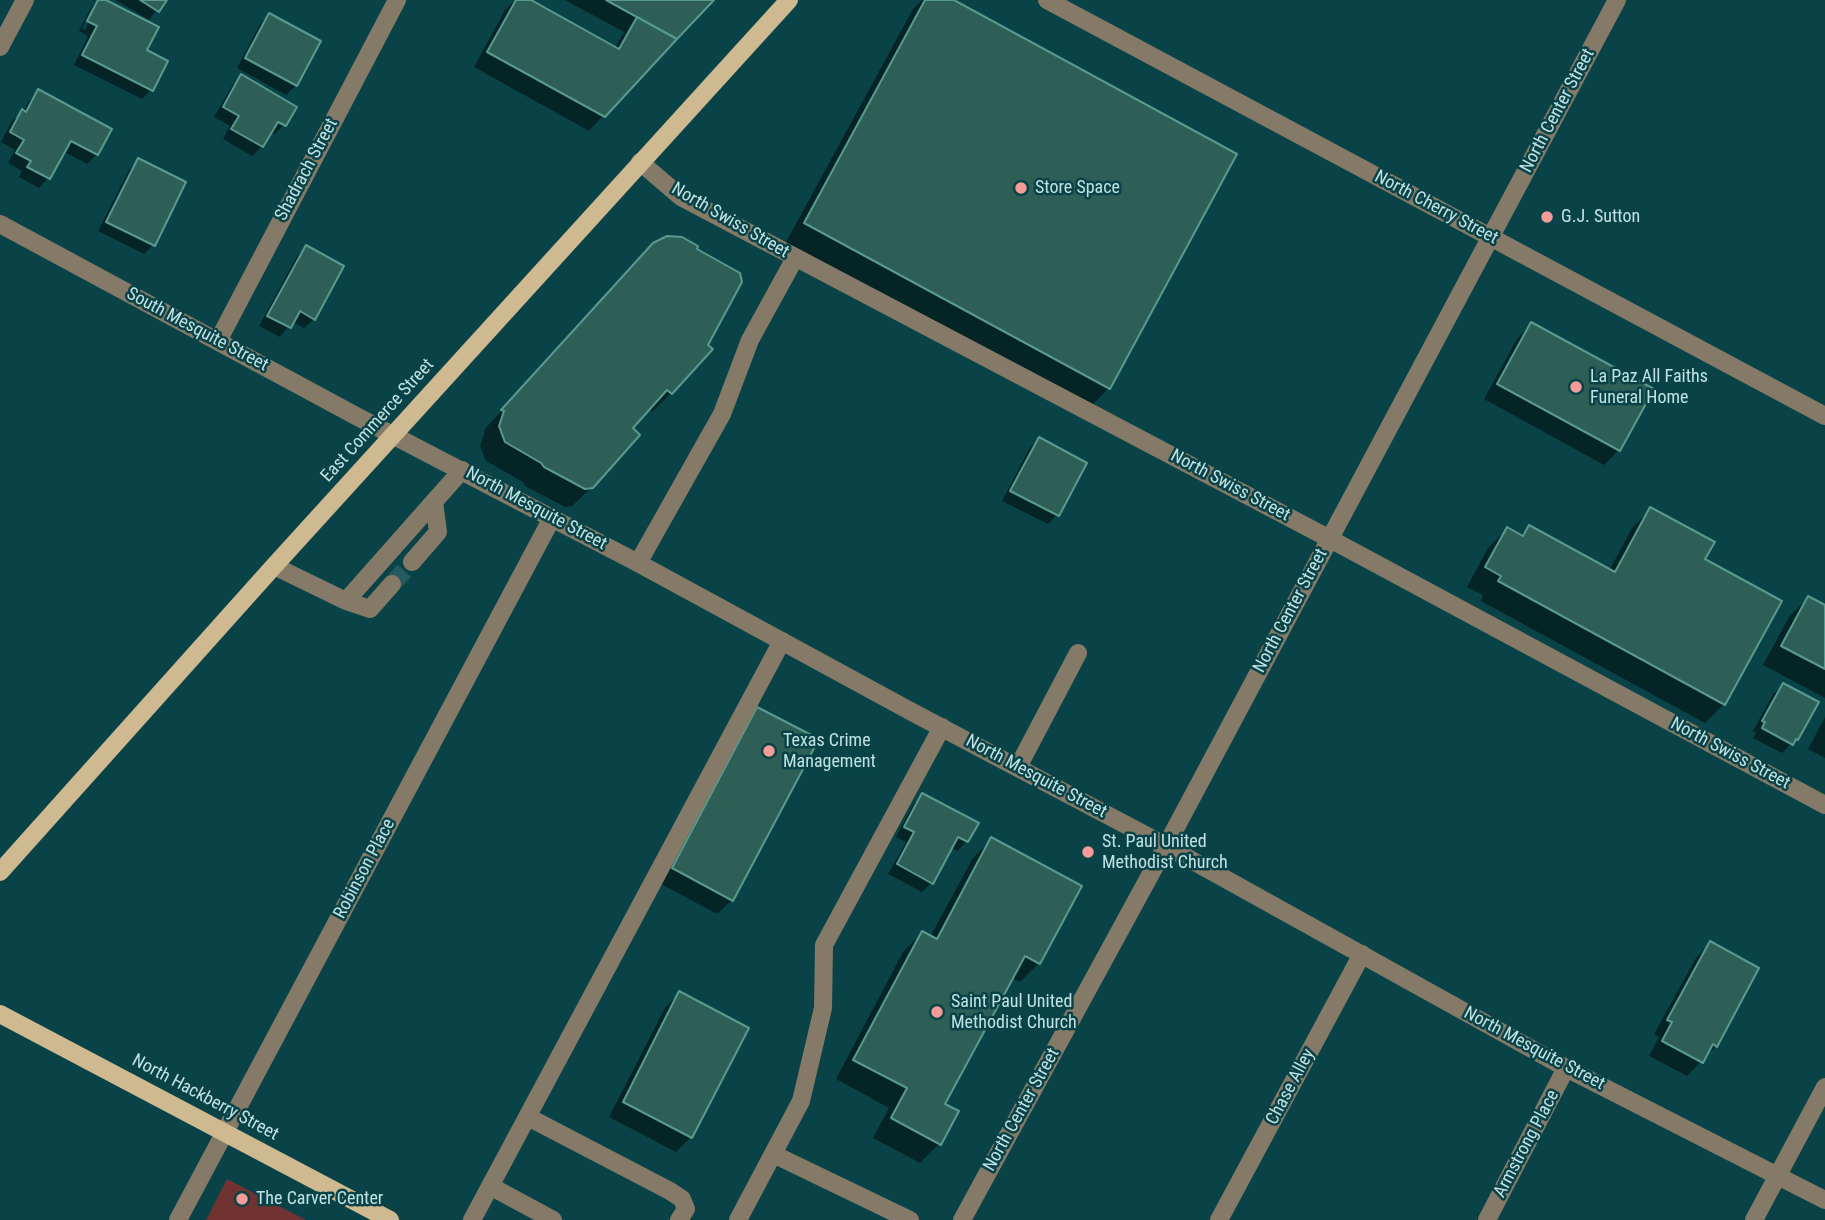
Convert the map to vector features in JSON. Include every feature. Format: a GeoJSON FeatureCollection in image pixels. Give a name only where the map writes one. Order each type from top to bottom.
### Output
{"type":"FeatureCollection","features":[{"type":"Feature","properties":{"kind":"main road","name":"East Commerce Street"},"geometry":{"type":"LineString","coordinates":[[0,872],[274,566],[789,0]]}},
{"type":"Feature","properties":{"kind":"main road","name":"North Hackberry Street"},"geometry":{"type":"LineString","coordinates":[[0,1014],[390,1220]]}},
{"type":"Feature","properties":{"kind":"street"},"geometry":{"type":"LineString","coordinates":[[0,47],[25,0]]}},
{"type":"Feature","properties":{"kind":"street","name":"Shadrach Street"},"geometry":{"type":"LineString","coordinates":[[218,341],[397,0]]}},
{"type":"Feature","properties":{"kind":"street","name":"North Cherry Street"},"geometry":{"type":"LineString","coordinates":[[1048,0],[1825,416]]}},
{"type":"Feature","properties":{"kind":"street","name":"North Center Street"},"geometry":{"type":"LineString","coordinates":[[962,1220],[1166,846],[1617,0]]}},
{"type":"Feature","properties":{"kind":"street","name":"North Swiss Street"},"geometry":{"type":"LineString","coordinates":[[640,162],[681,197],[1330,539],[1825,805]]}},
{"type":"Feature","properties":{"kind":"street","name":"South Mesquite Street"},"geometry":{"type":"LineString","coordinates":[[0,224],[395,435]]}},
{"type":"Feature","properties":{"kind":"street"},"geometry":{"type":"LineString","coordinates":[[638,563],[722,414],[750,340],[795,258]]}},
{"type":"Feature","properties":{"kind":"street","name":"North Mesquite Street"},"geometry":{"type":"LineString","coordinates":[[395,435],[1166,846],[1566,1068],[1825,1200]]}},
{"type":"Feature","properties":{"kind":"street"},"geometry":{"type":"LineString","coordinates":[[346,601],[462,470]]}},
{"type":"Feature","properties":{"kind":"street"},"geometry":{"type":"LineString","coordinates":[[412,562],[439,532],[434,502]]}},
{"type":"Feature","properties":{"kind":"street","name":"Robinson Place"},"geometry":{"type":"LineString","coordinates":[[178,1220],[552,518]]}},
{"type":"Feature","properties":{"kind":"street"},"geometry":{"type":"LineString","coordinates":[[274,566],[346,601],[370,608],[392,584]]}},
{"type":"Feature","properties":{"kind":"street"},"geometry":{"type":"LineString","coordinates":[[472,1220],[782,641]]}},
{"type":"Feature","properties":{"kind":"street"},"geometry":{"type":"LineString","coordinates":[[1018,767],[1078,653]]}},
{"type":"Feature","properties":{"kind":"street"},"geometry":{"type":"LineString","coordinates":[[738,1220],[801,1101],[823,1009],[824,945],[942,727]]}},
{"type":"Feature","properties":{"kind":"street","name":"Chase Alley"},"geometry":{"type":"LineString","coordinates":[[1219,1220],[1362,954]]}},
{"type":"Feature","properties":{"kind":"street","name":"Armstrong Place"},"geometry":{"type":"LineString","coordinates":[[1487,1220],[1566,1068]]}},
{"type":"Feature","properties":{"kind":"street"},"geometry":{"type":"LineString","coordinates":[[1754,1220],[1825,1087]]}},
{"type":"Feature","properties":{"kind":"street"},"geometry":{"type":"LineString","coordinates":[[528,1117],[682,1199],[686,1209],[680,1220]]}},
{"type":"Feature","properties":{"kind":"street"},"geometry":{"type":"LineString","coordinates":[[773,1154],[910,1220]]}},
{"type":"Feature","properties":{"kind":"street"},"geometry":{"type":"LineString","coordinates":[[490,1186],[553,1220]]}},
{"type":"Feature","properties":{"kind":"shaded area","name":"The Carver Center"},"geometry":{"type":"Polygon","coordinates":[[[227,1179],[306,1220],[206,1220],[227,1179]]]}},
{"type":"Feature","properties":{"kind":"building"},"geometry":{"type":"Polygon","coordinates":[[[98,0],[106,0],[159,27],[147,50],[168,61],[153,91],[82,55],[97,26],[87,21],[98,0]]]}},
{"type":"Feature","properties":{"kind":"building"},"geometry":{"type":"Polygon","coordinates":[[[140,0],[167,0],[159,12],[140,0]]]}},
{"type":"Feature","properties":{"kind":"building"},"geometry":{"type":"Polygon","coordinates":[[[516,0],[531,0],[619,49],[637,17],[677,39],[605,117],[487,52],[516,0]]]}},
{"type":"Feature","properties":{"kind":"building"},"geometry":{"type":"Polygon","coordinates":[[[606,0],[714,0],[677,39],[606,0]]]}},
{"type":"Feature","properties":{"kind":"building","name":"Store Space"},"geometry":{"type":"Polygon","coordinates":[[[925,0],[954,0],[1237,154],[1110,389],[804,223],[925,0]]]}},
{"type":"Feature","properties":{"kind":"building"},"geometry":{"type":"Polygon","coordinates":[[[269,13],[321,41],[297,86],[245,58],[269,13]]]}},
{"type":"Feature","properties":{"kind":"building"},"geometry":{"type":"Polygon","coordinates":[[[241,74],[297,107],[286,126],[278,122],[263,147],[231,129],[239,116],[223,107],[241,74]]]}},
{"type":"Feature","properties":{"kind":"building"},"geometry":{"type":"Polygon","coordinates":[[[38,89],[112,129],[98,155],[71,141],[50,179],[27,167],[31,161],[16,153],[24,140],[10,132],[22,109],[26,112],[38,89]]]}},
{"type":"Feature","properties":{"kind":"building"},"geometry":{"type":"Polygon","coordinates":[[[138,158],[186,182],[155,246],[106,222],[138,158]]]}},
{"type":"Feature","properties":{"kind":"building"},"geometry":{"type":"Polygon","coordinates":[[[667,236],[682,237],[698,246],[697,249],[740,273],[742,282],[708,345],[713,349],[672,394],[667,390],[633,428],[640,435],[593,488],[585,489],[505,442],[499,426],[504,411],[501,410],[653,243],[667,236]]]}},
{"type":"Feature","properties":{"kind":"building"},"geometry":{"type":"Polygon","coordinates":[[[306,245],[344,266],[315,320],[300,311],[291,328],[267,316],[306,245]]]}},
{"type":"Feature","properties":{"kind":"building","name":"La Paz All Faiths Funeral Home"},"geometry":{"type":"Polygon","coordinates":[[[1531,322],[1654,389],[1620,451],[1497,384],[1531,322]]]}},
{"type":"Feature","properties":{"kind":"building"},"geometry":{"type":"Polygon","coordinates":[[[1039,437],[1087,463],[1059,516],[1010,491],[1039,437]]]}},
{"type":"Feature","properties":{"kind":"building"},"geometry":{"type":"Polygon","coordinates":[[[1650,507],[1715,542],[1705,559],[1782,601],[1725,705],[1498,581],[1501,576],[1485,567],[1507,527],[1523,536],[1529,525],[1615,572],[1650,507]]]}},
{"type":"Feature","properties":{"kind":"building"},"geometry":{"type":"Polygon","coordinates":[[[1808,596],[1825,605],[1825,669],[1781,646],[1808,596]]]}},
{"type":"Feature","properties":{"kind":"building"},"geometry":{"type":"Polygon","coordinates":[[[1783,683],[1819,702],[1793,745],[1762,728],[1765,722],[1762,721],[1783,683]]]}},
{"type":"Feature","properties":{"kind":"building"},"geometry":{"type":"Polygon","coordinates":[[[757,707],[819,739],[733,901],[672,868],[757,707]]]}},
{"type":"Feature","properties":{"kind":"building"},"geometry":{"type":"Polygon","coordinates":[[[922,793],[979,823],[968,842],[958,837],[933,884],[897,864],[914,832],[904,827],[922,793]]]}},
{"type":"Feature","properties":{"kind":"building","name":"Saint Paul United Methodist Church"},"geometry":{"type":"Polygon","coordinates":[[[991,837],[1082,886],[1040,964],[1025,956],[945,1104],[959,1111],[941,1145],[891,1118],[907,1088],[853,1060],[922,931],[937,939],[991,837]]]}},
{"type":"Feature","properties":{"kind":"building"},"geometry":{"type":"Polygon","coordinates":[[[1710,941],[1759,968],[1717,1047],[1713,1044],[1703,1063],[1662,1041],[1672,1022],[1667,1020],[1710,941]]]}},
{"type":"Feature","properties":{"kind":"building"},"geometry":{"type":"Polygon","coordinates":[[[679,991],[749,1028],[692,1138],[623,1102],[679,991]]]}},
{"type":"Feature","properties":{"kind":"tunnel"},"geometry":{"type":"LineString","coordinates":[[392,584],[412,562]]}},
{"type":"Feature","properties":{"kind":"place","name":"Store Space"},"geometry":{"type":"Point","coordinates":[1021,188]}},
{"type":"Feature","properties":{"kind":"place","name":"G.J. Sutton"},"geometry":{"type":"Point","coordinates":[1547,217]}},
{"type":"Feature","properties":{"kind":"place","name":"La Paz All Faiths Funeral Home"},"geometry":{"type":"Point","coordinates":[1576,387]}},
{"type":"Feature","properties":{"kind":"place","name":"Texas Crime Management"},"geometry":{"type":"Point","coordinates":[769,751]}},
{"type":"Feature","properties":{"kind":"place","name":"St. Paul United Methodist Church"},"geometry":{"type":"Point","coordinates":[1088,852]}},
{"type":"Feature","properties":{"kind":"place","name":"Saint Paul United Methodist Church"},"geometry":{"type":"Point","coordinates":[937,1012]}},
{"type":"Feature","properties":{"kind":"place","name":"The Carver Center"},"geometry":{"type":"Point","coordinates":[242,1199]}}]}
